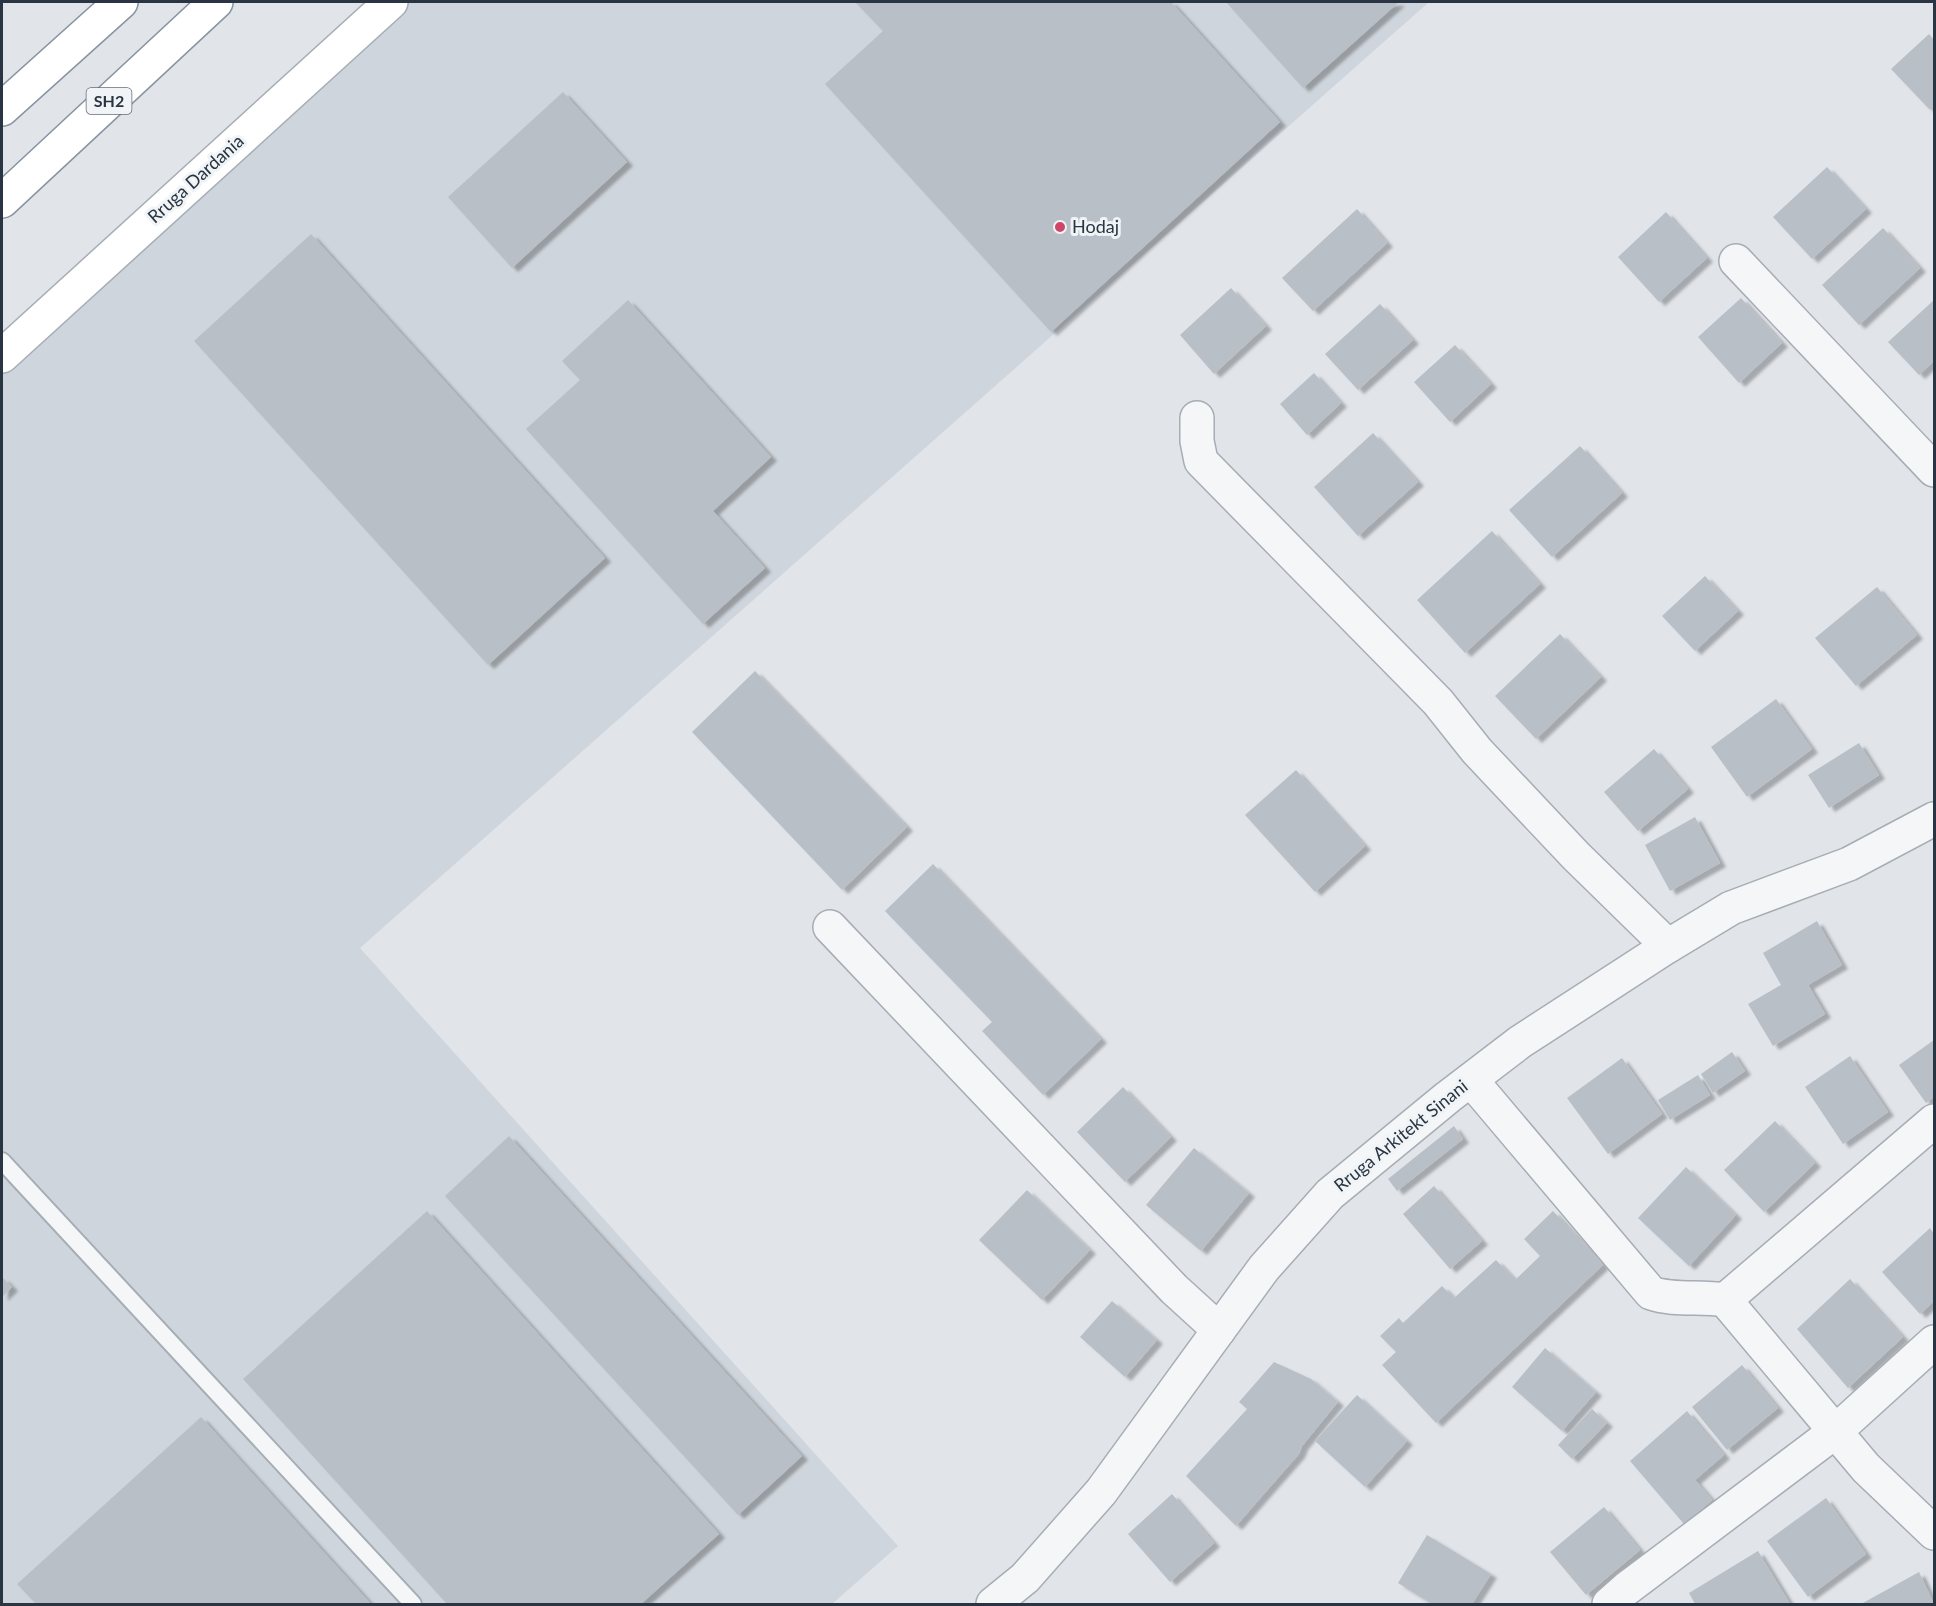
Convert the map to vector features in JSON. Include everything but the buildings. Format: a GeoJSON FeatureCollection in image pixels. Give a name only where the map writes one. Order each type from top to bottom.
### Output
{"type":"FeatureCollection","features":[{"type":"Feature","properties":{"kind":"main road"},"geometry":{"type":"LineString","coordinates":[[2,110],[121,2]]}},
{"type":"Feature","properties":{"kind":"main road","name":"SH2"},"geometry":{"type":"LineString","coordinates":[[2,201],[216,2]]}},
{"type":"Feature","properties":{"kind":"main road","name":"Rruga Dardania"},"geometry":{"type":"LineString","coordinates":[[2,356],[391,2]]}},
{"type":"Feature","properties":{"kind":"street"},"geometry":{"type":"LineString","coordinates":[[1736,261],[1935,471]]}},
{"type":"Feature","properties":{"kind":"street"},"geometry":{"type":"LineString","coordinates":[[1197,418],[1197,441],[1201,460],[1438,702],[1477,751],[1576,856],[1668,946]]}},
{"type":"Feature","properties":{"kind":"street","name":"Rruga Arkitekt Sinani"},"geometry":{"type":"LineString","coordinates":[[993,1605],[1024,1578],[1101,1492],[1264,1268],[1330,1194],[1520,1042],[1668,946],[1731,908],[1849,864],[1935,819]]}},
{"type":"Feature","properties":{"kind":"street"},"geometry":{"type":"LineString","coordinates":[[830,927],[1174,1289],[1219,1330]]}},
{"type":"Feature","properties":{"kind":"street"},"geometry":{"type":"LineString","coordinates":[[1471,1080],[1651,1293],[1666,1298],[1709,1297],[1725,1300],[1866,1468],[1935,1533]]}},
{"type":"Feature","properties":{"kind":"street"},"geometry":{"type":"LineString","coordinates":[[1725,1300],[1935,1122]]}},
{"type":"Feature","properties":{"kind":"street"},"geometry":{"type":"LineString","coordinates":[[1609,1605],[1626,1589],[1836,1431],[1935,1342]]}},
{"type":"Feature","properties":{"kind":"lane"},"geometry":{"type":"LineString","coordinates":[[2,1161],[413,1605]]}},
{"type":"Feature","properties":{"kind":"shaded area"},"geometry":{"type":"Polygon","coordinates":[[[392,2],[1429,2],[360,948],[898,1546],[832,1604],[2,1604],[2,356],[392,2]]]}},
{"type":"Feature","properties":{"kind":"place","name":"Hodaj"},"geometry":{"type":"Point","coordinates":[1060,227]}}]}
